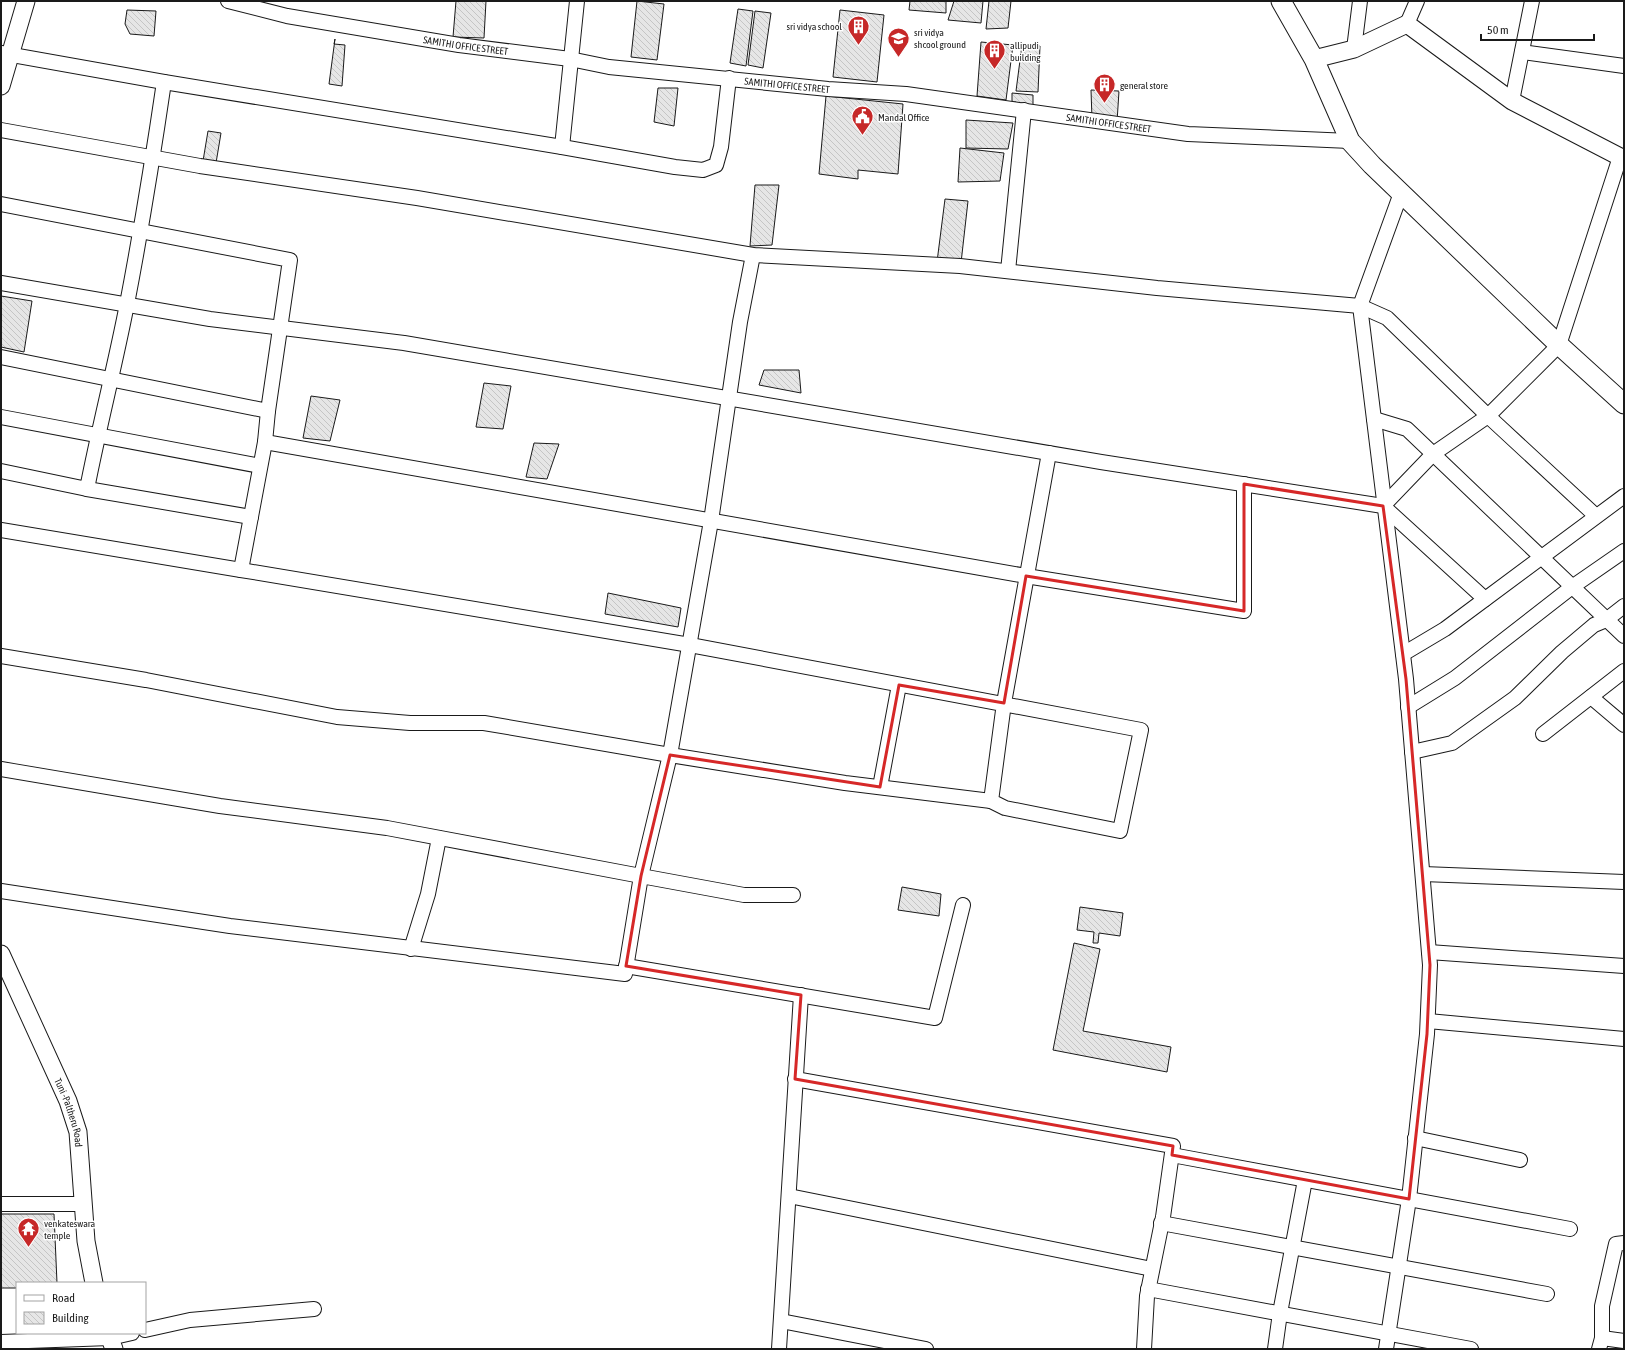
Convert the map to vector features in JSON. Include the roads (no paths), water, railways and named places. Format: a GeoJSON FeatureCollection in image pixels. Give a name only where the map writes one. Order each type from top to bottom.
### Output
{"type":"FeatureCollection","features":[{"type":"Feature","properties":{"kind":"main road"},"geometry":{"type":"LineString","coordinates":[[1281,1],[1314,59],[1350,141],[1401,193],[1559,346],[1624,404]]}},
{"type":"Feature","properties":{"kind":"street"},"geometry":{"type":"LineString","coordinates":[[1,86],[5,53],[26,1]]}},
{"type":"Feature","properties":{"kind":"street","name":"SAMITHI OFFICE STREET"},"geometry":{"type":"LineString","coordinates":[[228,1],[287,16],[458,45],[570,59],[609,67],[828,89],[906,94],[1188,134],[1350,141]]}},
{"type":"Feature","properties":{"kind":"street"},"geometry":{"type":"LineString","coordinates":[[562,147],[576,1]]}},
{"type":"Feature","properties":{"kind":"street"},"geometry":{"type":"LineString","coordinates":[[1354,49],[1360,1]]}},
{"type":"Feature","properties":{"kind":"street"},"geometry":{"type":"LineString","coordinates":[[1314,59],[1354,49],[1407,24],[1417,1]]}},
{"type":"Feature","properties":{"kind":"street"},"geometry":{"type":"LineString","coordinates":[[1512,101],[1532,1]]}},
{"type":"Feature","properties":{"kind":"street"},"geometry":{"type":"LineString","coordinates":[[1383,506],[1433,454],[1488,416],[1559,346],[1622,158],[1512,101],[1407,24]]}},
{"type":"Feature","properties":{"kind":"street"},"geometry":{"type":"LineString","coordinates":[[1522,52],[1624,66]]}},
{"type":"Feature","properties":{"kind":"street"},"geometry":{"type":"LineString","coordinates":[[5,53],[164,82],[675,167],[704,170],[716,165],[720,147],[729,78]]}},
{"type":"Feature","properties":{"kind":"street"},"geometry":{"type":"LineString","coordinates":[[87,489],[97,434],[111,380],[127,305],[153,157],[164,82]]}},
{"type":"Feature","properties":{"kind":"street"},"geometry":{"type":"LineString","coordinates":[[1008,271],[1024,110]]}},
{"type":"Feature","properties":{"kind":"street"},"geometry":{"type":"LineString","coordinates":[[1,130],[200,166],[417,198],[753,255],[960,266],[1157,288],[1360,306],[1387,318],[1488,416],[1596,516]]}},
{"type":"Feature","properties":{"kind":"street"},"geometry":{"type":"LineString","coordinates":[[1386,1349],[1409,1199],[1428,1021],[1430,965],[1403,654],[1383,506],[1360,306],[1401,193]]}},
{"type":"Feature","properties":{"kind":"street"},"geometry":{"type":"LineString","coordinates":[[1,204],[290,260],[279,328],[265,442],[241,570]]}},
{"type":"Feature","properties":{"kind":"street"},"geometry":{"type":"LineString","coordinates":[[1,891],[230,926],[624,974],[641,876],[670,755],[690,645],[711,521],[740,322],[753,255]]}},
{"type":"Feature","properties":{"kind":"street"},"geometry":{"type":"LineString","coordinates":[[1,283],[210,319],[404,344],[1049,453],[1383,506],[1485,599]]}},
{"type":"Feature","properties":{"kind":"street"},"geometry":{"type":"LineString","coordinates":[[1,357],[268,411]]}},
{"type":"Feature","properties":{"kind":"street"},"geometry":{"type":"LineString","coordinates":[[1,417],[260,466]]}},
{"type":"Feature","properties":{"kind":"street"},"geometry":{"type":"LineString","coordinates":[[1374,419],[1407,429],[1624,636]]}},
{"type":"Feature","properties":{"kind":"street"},"geometry":{"type":"LineString","coordinates":[[265,442],[1026,576],[1244,611],[1244,484]]}},
{"type":"Feature","properties":{"kind":"street"},"geometry":{"type":"LineString","coordinates":[[991,801],[1004,703],[1049,453]]}},
{"type":"Feature","properties":{"kind":"street"},"geometry":{"type":"LineString","coordinates":[[1,471],[87,489],[251,517]]}},
{"type":"Feature","properties":{"kind":"street"},"geometry":{"type":"LineString","coordinates":[[1403,654],[1445,629],[1624,496]]}},
{"type":"Feature","properties":{"kind":"street"},"geometry":{"type":"LineString","coordinates":[[1,530],[690,645],[1141,730],[1120,831],[1005,808],[991,801],[880,787],[670,755],[484,724],[410,724],[337,717],[146,680],[1,656]]}},
{"type":"Feature","properties":{"kind":"street"},"geometry":{"type":"LineString","coordinates":[[1408,707],[1455,678],[1572,587],[1624,551]]}},
{"type":"Feature","properties":{"kind":"street"},"geometry":{"type":"LineString","coordinates":[[1412,752],[1452,743],[1515,698],[1562,652],[1594,625],[1606,620],[1624,606]]}},
{"type":"Feature","properties":{"kind":"street"},"geometry":{"type":"LineString","coordinates":[[1543,734],[1624,671]]}},
{"type":"Feature","properties":{"kind":"street"},"geometry":{"type":"LineString","coordinates":[[880,787],[899,685]]}},
{"type":"Feature","properties":{"kind":"street"},"geometry":{"type":"LineString","coordinates":[[1591,697],[1624,725]]}},
{"type":"Feature","properties":{"kind":"street"},"geometry":{"type":"LineString","coordinates":[[1,769],[220,806],[388,828],[744,895],[793,895]]}},
{"type":"Feature","properties":{"kind":"street"},"geometry":{"type":"LineString","coordinates":[[411,949],[428,894],[439,838]]}},
{"type":"Feature","properties":{"kind":"street"},"geometry":{"type":"LineString","coordinates":[[1422,874],[1624,882]]}},
{"type":"Feature","properties":{"kind":"street"},"geometry":{"type":"LineString","coordinates":[[626,966],[936,1018],[963,905]]}},
{"type":"Feature","properties":{"kind":"street"},"geometry":{"type":"LineString","coordinates":[[1429,952],[1624,966]]}},
{"type":"Feature","properties":{"kind":"street","name":"Tuni -Paltheru Road"},"geometry":{"type":"LineString","coordinates":[[1,954],[68,1101],[78,1132],[86,1241],[94,1282]]}},
{"type":"Feature","properties":{"kind":"street"},"geometry":{"type":"LineString","coordinates":[[779,1349],[801,995]]}},
{"type":"Feature","properties":{"kind":"street"},"geometry":{"type":"LineString","coordinates":[[1428,1021],[1624,1040]]}},
{"type":"Feature","properties":{"kind":"street"},"geometry":{"type":"LineString","coordinates":[[795,1080],[1174,1146],[1148,1289],[1144,1349]]}},
{"type":"Feature","properties":{"kind":"street"},"geometry":{"type":"LineString","coordinates":[[1415,1138],[1520,1160]]}},
{"type":"Feature","properties":{"kind":"street"},"geometry":{"type":"LineString","coordinates":[[1172,1155],[1570,1229]]}},
{"type":"Feature","properties":{"kind":"street"},"geometry":{"type":"LineString","coordinates":[[1275,1349],[1280,1313],[1305,1180]]}},
{"type":"Feature","properties":{"kind":"street"},"geometry":{"type":"LineString","coordinates":[[789,1196],[1152,1269]]}},
{"type":"Feature","properties":{"kind":"street"},"geometry":{"type":"LineString","coordinates":[[1,1204],[83,1204]]}},
{"type":"Feature","properties":{"kind":"street"},"geometry":{"type":"LineString","coordinates":[[1161,1223],[1547,1294]]}},
{"type":"Feature","properties":{"kind":"street"},"geometry":{"type":"LineString","coordinates":[[1624,1243],[1616,1244],[1602,1306],[1600,1343],[1624,1341]]}},
{"type":"Feature","properties":{"kind":"street"},"geometry":{"type":"LineString","coordinates":[[1148,1289],[1471,1349]]}},
{"type":"Feature","properties":{"kind":"street"},"geometry":{"type":"LineString","coordinates":[[146,1330],[190,1320],[314,1309]]}},
{"type":"Feature","properties":{"kind":"street"},"geometry":{"type":"LineString","coordinates":[[781,1321],[926,1349]]}},
{"type":"Feature","properties":{"kind":"street"},"geometry":{"type":"LineString","coordinates":[[1,1342],[111,1340],[129,1334]]}},
{"type":"Feature","properties":{"kind":"place","name":"sri vidya school"},"geometry":{"type":"Point","coordinates":[858,46]}},
{"type":"Feature","properties":{"kind":"place","name":"sri vidya shcool ground"},"geometry":{"type":"Point","coordinates":[898,58]}},
{"type":"Feature","properties":{"kind":"place","name":"allipudi building"},"geometry":{"type":"Point","coordinates":[995,70]}},
{"type":"Feature","properties":{"kind":"place","name":"general store"},"geometry":{"type":"Point","coordinates":[1105,104]}},
{"type":"Feature","properties":{"kind":"place","name":"Mandal Office"},"geometry":{"type":"Point","coordinates":[862,136]}},
{"type":"Feature","properties":{"kind":"place","name":"venkateswara temple"},"geometry":{"type":"Point","coordinates":[28,1248]}}]}
